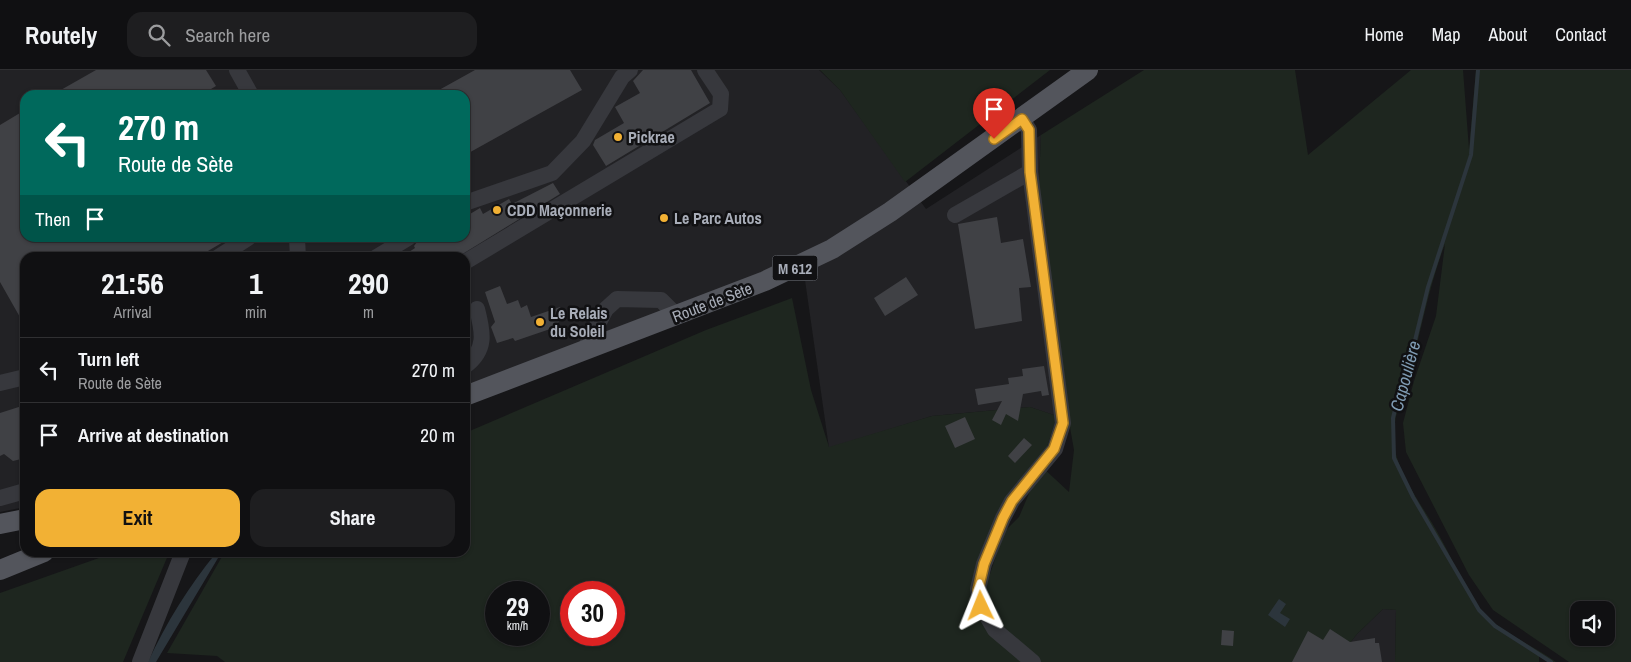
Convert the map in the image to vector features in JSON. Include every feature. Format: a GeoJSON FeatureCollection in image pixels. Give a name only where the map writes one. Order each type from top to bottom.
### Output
{"type":"FeatureCollection","features":[{"type":"Feature","properties":{"kind":"main road","name":"Route de Sète"},"geometry":{"type":"LineString","coordinates":[[470,394],[765,281],[832,249],[890,212],[1088,70]]}},
{"type":"Feature","properties":{"kind":"main road"},"geometry":{"type":"LineString","coordinates":[[0,524],[20,520]]}},
{"type":"Feature","properties":{"kind":"main road"},"geometry":{"type":"LineString","coordinates":[[0,570],[32,557]]}},
{"type":"Feature","properties":{"kind":"street"},"geometry":{"type":"LineString","coordinates":[[470,201],[552,173],[583,141],[622,77],[630,70]]}},
{"type":"Feature","properties":{"kind":"street"},"geometry":{"type":"LineString","coordinates":[[470,259],[720,109],[722,94],[706,70]]}},
{"type":"Feature","properties":{"kind":"street"},"geometry":{"type":"LineString","coordinates":[[240,71],[249,90]]}},
{"type":"Feature","properties":{"kind":"street"},"geometry":{"type":"LineString","coordinates":[[1022,119],[1029,130],[1030,172],[1063,423],[1054,449],[1012,501],[1003,518],[984,564],[978,590],[981,606],[991,625],[1030,661]]}},
{"type":"Feature","properties":{"kind":"street"},"geometry":{"type":"LineString","coordinates":[[955,215],[1030,172]]}},
{"type":"Feature","properties":{"kind":"street"},"geometry":{"type":"LineString","coordinates":[[226,252],[242,242]]}},
{"type":"Feature","properties":{"kind":"street"},"geometry":{"type":"LineString","coordinates":[[385,252],[401,242]]}},
{"type":"Feature","properties":{"kind":"street"},"geometry":{"type":"LineString","coordinates":[[583,352],[606,309],[617,299],[661,300],[677,316]]}},
{"type":"Feature","properties":{"kind":"street"},"geometry":{"type":"LineString","coordinates":[[470,362],[475,359],[484,334],[477,308]]}},
{"type":"Feature","properties":{"kind":"street"},"geometry":{"type":"LineString","coordinates":[[0,383],[20,378]]}},
{"type":"Feature","properties":{"kind":"street"},"geometry":{"type":"LineString","coordinates":[[0,498],[20,492]]}},
{"type":"Feature","properties":{"kind":"street"},"geometry":{"type":"LineString","coordinates":[[140,662],[181,557]]}},
{"type":"Feature","properties":{"kind":"shaded area"},"geometry":{"type":"Polygon","coordinates":[[[0,70],[819,70],[840,90],[926,209],[1041,135],[1038,202],[1057,416],[1030,407],[932,416],[829,448],[802,259],[470,386],[470,252],[20,252],[20,508],[0,512],[0,70]]]}},
{"type":"Feature","properties":{"kind":"shaded area"},"geometry":{"type":"Polygon","coordinates":[[[820,70],[1050,70],[905,182],[840,90],[820,70]]]}},
{"type":"Feature","properties":{"kind":"shaded area"},"geometry":{"type":"Polygon","coordinates":[[[1144,70],[1295,70],[1308,155],[1411,70],[1463,70],[1469,149],[1476,70],[1631,70],[1631,662],[1569,662],[1493,610],[1469,575],[1406,452],[1403,423],[1414,381],[1436,316],[1445,244],[1435,274],[1412,365],[1397,412],[1394,436],[1398,461],[1407,481],[1435,528],[1466,588],[1486,616],[1502,629],[1556,662],[1548,662],[1539,656],[1539,662],[1395,662],[1396,610],[1383,609],[1357,634],[1335,662],[225,662],[217,656],[167,653],[222,557],[470,557],[470,431],[706,330],[792,298],[811,390],[829,447],[932,416],[1030,407],[1057,416],[1041,466],[1069,492],[1074,450],[1059,365],[1038,202],[1041,135],[1144,70]],[[1039,470],[997,532],[989,577],[1004,532],[1019,517],[1039,470]]]}},
{"type":"Feature","properties":{"kind":"shaded area"},"geometry":{"type":"Polygon","coordinates":[[[102,557],[167,557],[123,662],[0,662],[0,593],[102,557]]]}},
{"type":"Feature","properties":{"kind":"shaded area"},"geometry":{"type":"Polygon","coordinates":[[[213,557],[219,557],[156,662],[148,662],[162,633],[197,578],[213,557]]]}},
{"type":"Feature","properties":{"kind":"shaded area"},"geometry":{"type":"Polygon","coordinates":[[[1279,599],[1286,604],[1280,613],[1290,619],[1285,627],[1268,615],[1279,599]]]}},
{"type":"Feature","properties":{"kind":"shaded area"},"geometry":{"type":"Polygon","coordinates":[[[1383,609],[1396,610],[1395,662],[1335,662],[1357,634],[1383,609]]]}},
{"type":"Feature","properties":{"kind":"building"},"geometry":{"type":"Polygon","coordinates":[[[96,70],[206,70],[216,86],[209,90],[61,90],[96,70]]]}},
{"type":"Feature","properties":{"kind":"building"},"geometry":{"type":"Polygon","coordinates":[[[475,70],[570,70],[582,90],[470,152],[470,90],[439,90],[475,70]]]}},
{"type":"Feature","properties":{"kind":"building"},"geometry":{"type":"Polygon","coordinates":[[[643,70],[691,70],[710,103],[606,166],[593,145],[595,140],[624,123],[615,107],[640,93],[633,81],[643,70]]]}},
{"type":"Feature","properties":{"kind":"building"},"geometry":{"type":"Polygon","coordinates":[[[20,113],[20,242],[223,242],[206,252],[20,252],[20,317],[0,282],[0,125],[20,113]]]}},
{"type":"Feature","properties":{"kind":"building"},"geometry":{"type":"Polygon","coordinates":[[[553,183],[560,194],[466,252],[409,252],[415,248],[414,246],[417,242],[470,242],[470,214],[480,208],[483,214],[509,199],[512,204],[553,183]]]}},
{"type":"Feature","properties":{"kind":"building"},"geometry":{"type":"Polygon","coordinates":[[[997,217],[1001,243],[1023,239],[1031,287],[1019,288],[1022,321],[975,329],[958,224],[997,217]]]}},
{"type":"Feature","properties":{"kind":"building"},"geometry":{"type":"Polygon","coordinates":[[[906,277],[918,295],[885,316],[874,298],[906,277]]]}},
{"type":"Feature","properties":{"kind":"building"},"geometry":{"type":"Polygon","coordinates":[[[500,286],[507,304],[518,300],[521,308],[527,305],[531,317],[560,307],[564,317],[560,319],[556,327],[515,341],[513,338],[497,343],[491,327],[495,322],[485,292],[500,286]]]}},
{"type":"Feature","properties":{"kind":"building"},"geometry":{"type":"Polygon","coordinates":[[[1044,366],[1049,395],[1042,396],[1041,391],[1023,394],[1018,421],[1006,414],[1001,425],[992,420],[1002,401],[978,405],[975,389],[1009,384],[1008,378],[1023,376],[1022,369],[1044,366]]]}},
{"type":"Feature","properties":{"kind":"building"},"geometry":{"type":"Polygon","coordinates":[[[20,407],[20,459],[13,461],[4,454],[0,456],[0,413],[20,407]]]}},
{"type":"Feature","properties":{"kind":"building"},"geometry":{"type":"Polygon","coordinates":[[[965,417],[975,439],[955,448],[945,426],[965,417]]]}},
{"type":"Feature","properties":{"kind":"building"},"geometry":{"type":"Polygon","coordinates":[[[1024,438],[1032,445],[1015,463],[1008,456],[1024,438]]]}},
{"type":"Feature","properties":{"kind":"building"},"geometry":{"type":"Polygon","coordinates":[[[1330,629],[1350,642],[1375,638],[1375,643],[1379,643],[1382,662],[1292,662],[1308,631],[1323,640],[1330,629]]]}},
{"type":"Feature","properties":{"kind":"building"},"geometry":{"type":"Polygon","coordinates":[[[1222,630],[1234,631],[1233,646],[1221,645],[1222,630]]]}},
{"type":"Feature","properties":{"kind":"waterway","name":"Capoulière"},"geometry":{"type":"LineString","coordinates":[[1478,70],[1471,155],[1428,287],[1409,365],[1399,393],[1393,418],[1394,458],[1413,497],[1479,610],[1495,626],[1551,662]]}},
{"type":"Feature","properties":{"kind":"place","name":"Pickrae"},"geometry":{"type":"Point","coordinates":[618,137]}},
{"type":"Feature","properties":{"kind":"place","name":"CDD Maçonnerie"},"geometry":{"type":"Point","coordinates":[497,210]}},
{"type":"Feature","properties":{"kind":"place","name":"Le Parc Autos"},"geometry":{"type":"Point","coordinates":[664,218]}},
{"type":"Feature","properties":{"kind":"place","name":"Le Relais du Soleil"},"geometry":{"type":"Point","coordinates":[540,322]}},
{"type":"Feature","properties":{"kind":"route"},"geometry":{"type":"LineString","coordinates":[[981,606],[978,590],[984,564],[1003,518],[1012,501],[1054,449],[1063,423],[1058,371],[1030,172],[1029,130],[1022,119],[994,139]]}}]}
